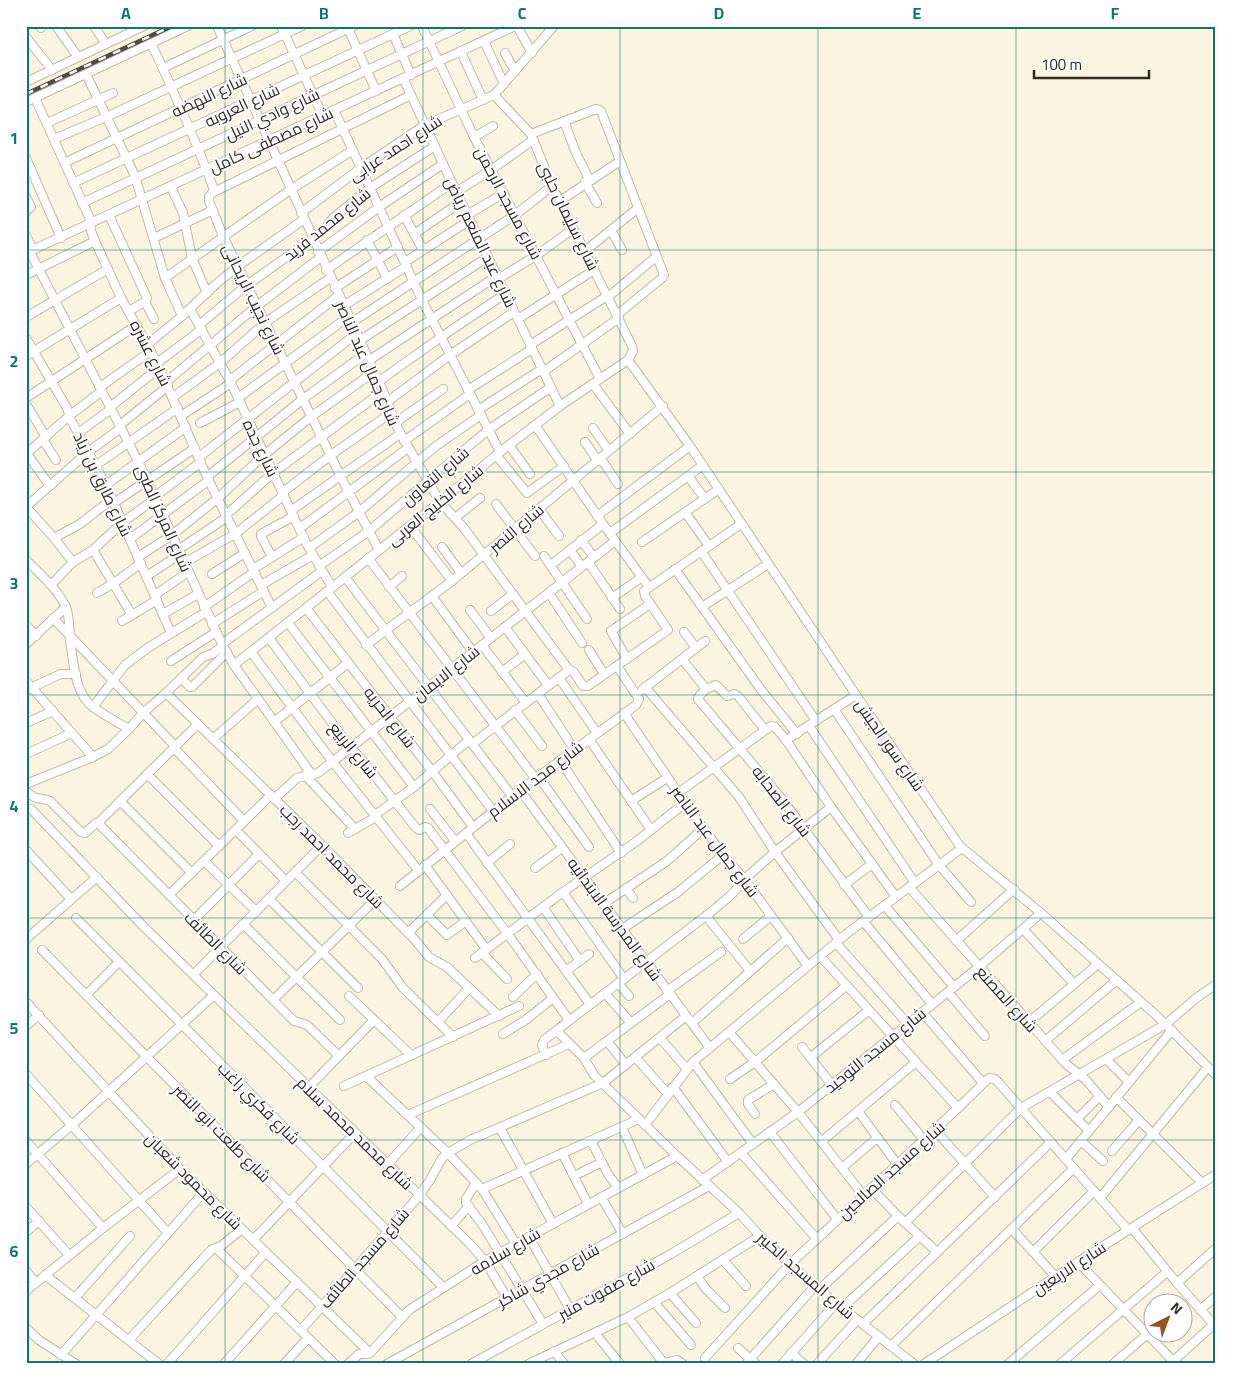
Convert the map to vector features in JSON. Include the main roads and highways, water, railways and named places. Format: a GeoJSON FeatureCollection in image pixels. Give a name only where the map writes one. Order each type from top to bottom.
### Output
{"type":"FeatureCollection","features":[{"type":"Feature","properties":{"kind":"railway"},"geometry":{"type":"LineString","coordinates":[[26,94],[172,26]]}}]}
